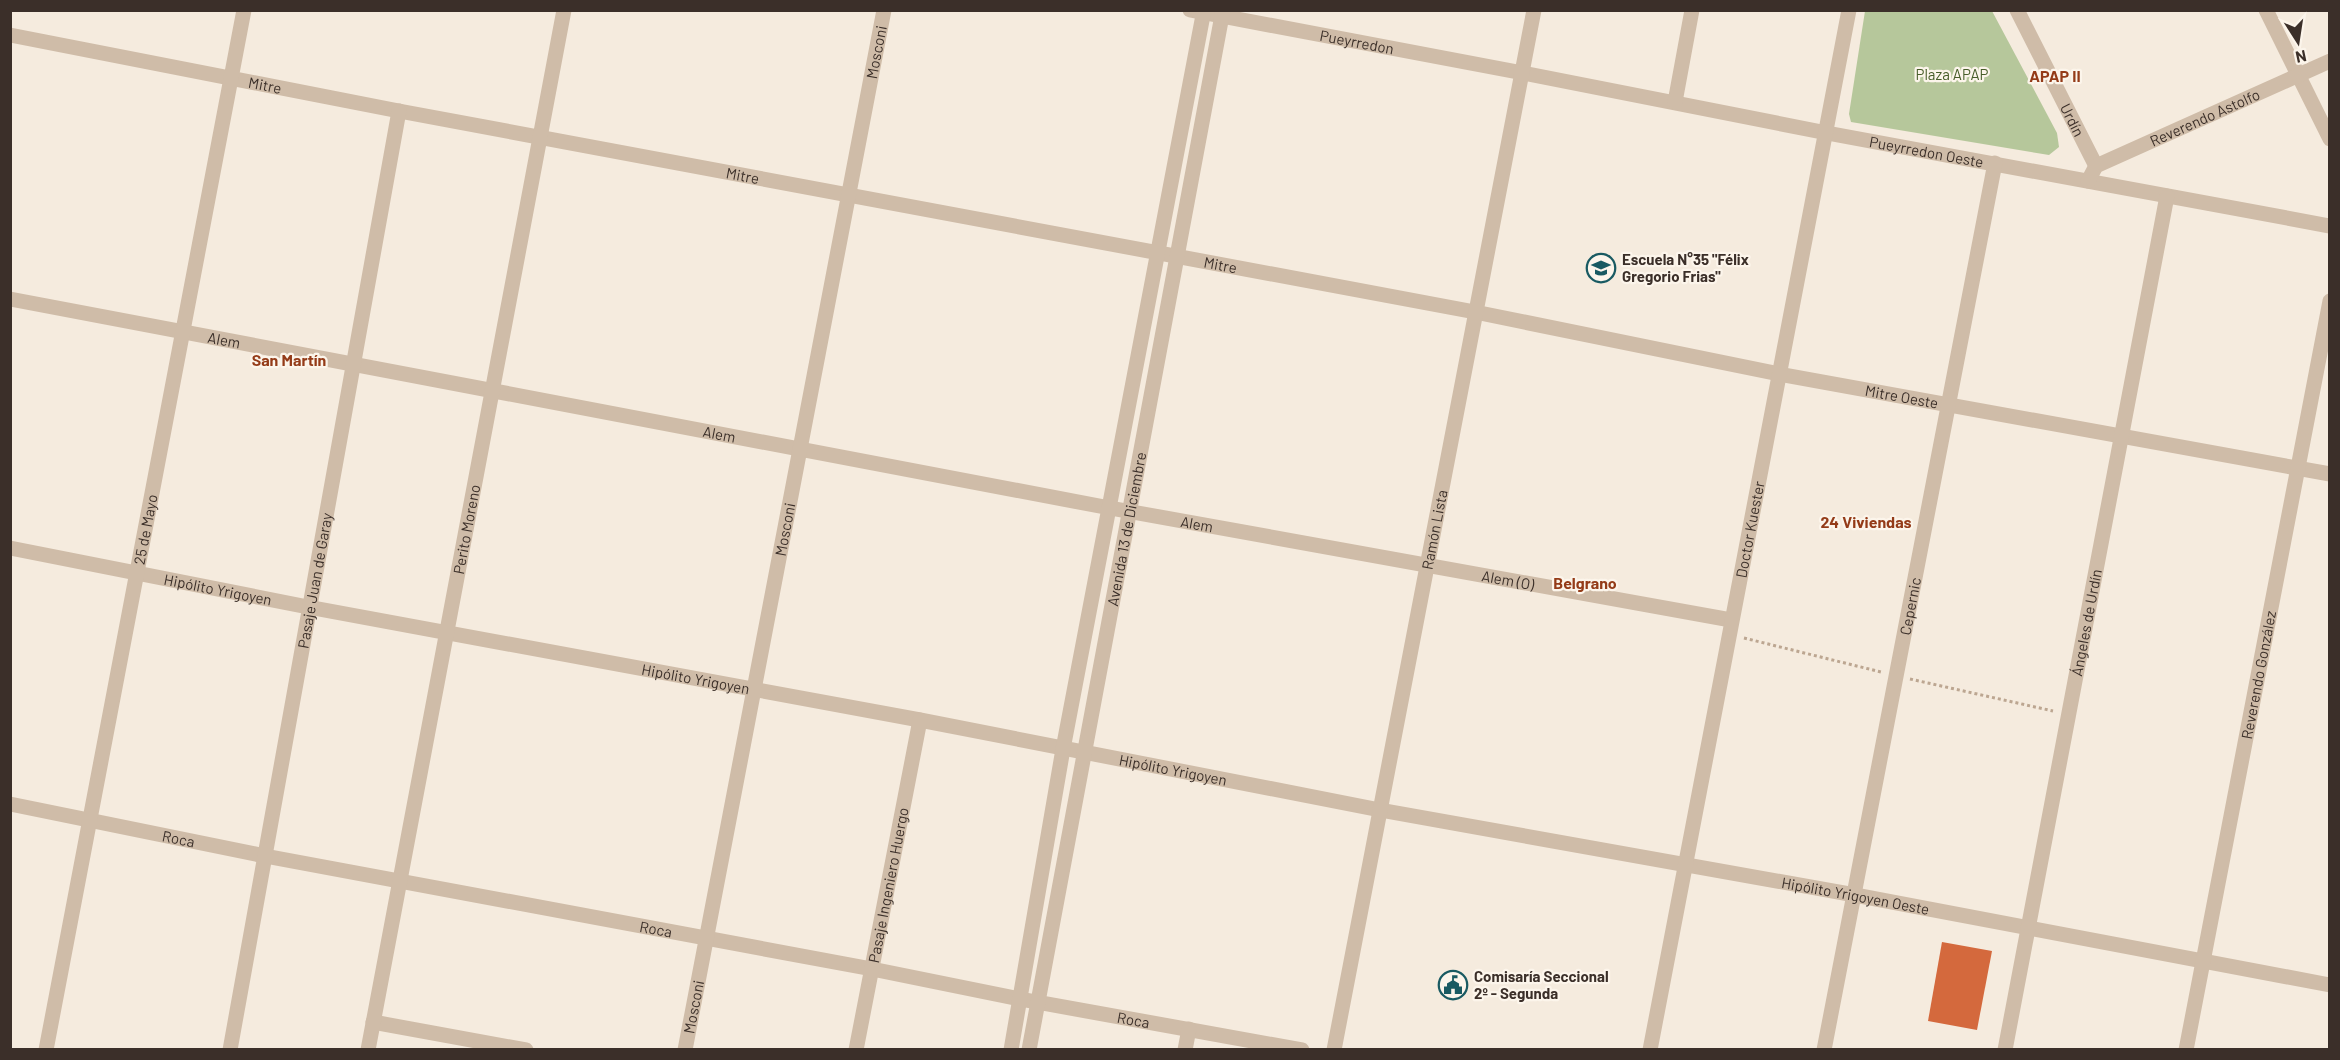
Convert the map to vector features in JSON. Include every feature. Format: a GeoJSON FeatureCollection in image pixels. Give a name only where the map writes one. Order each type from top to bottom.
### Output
{"type":"FeatureCollection","features":[{"type":"Feature","properties":{"kind":"street","name":"25 de Mayo"},"geometry":{"type":"LineString","coordinates":[[46,1050],[244,10]]}},
{"type":"Feature","properties":{"kind":"street","name":"Perito Moreno"},"geometry":{"type":"LineString","coordinates":[[368,1050],[564,10]]}},
{"type":"Feature","properties":{"kind":"street","name":"Mosconi"},"geometry":{"type":"LineString","coordinates":[[685,1050],[884,10]]}},
{"type":"Feature","properties":{"kind":"street","name":"Ramón Lista"},"geometry":{"type":"LineString","coordinates":[[1334,1050],[1534,10]]}},
{"type":"Feature","properties":{"kind":"street"},"geometry":{"type":"LineString","coordinates":[[1676,102],[1692,10]]}},
{"type":"Feature","properties":{"kind":"street","name":"Doctor Kuester"},"geometry":{"type":"LineString","coordinates":[[1650,1050],[1849,10]]}},
{"type":"Feature","properties":{"kind":"street","name":"Urdín"},"geometry":{"type":"LineString","coordinates":[[2017,10],[2096,166]]}},
{"type":"Feature","properties":{"kind":"street"},"geometry":{"type":"LineString","coordinates":[[2266,10],[2330,139]]}},
{"type":"Feature","properties":{"kind":"street","name":"Pueyrredon"},"geometry":{"type":"LineString","coordinates":[[1200,11],[1523,73]]}},
{"type":"Feature","properties":{"kind":"street","name":"Avenida 13 de Diciembre"},"geometry":{"type":"LineString","coordinates":[[1011,1050],[1063,749],[1159,254],[1200,11]]}},
{"type":"Feature","properties":{"kind":"street","name":"Avenida 13 de Diciembre"},"geometry":{"type":"LineString","coordinates":[[1029,1050],[1222,14]]}},
{"type":"Feature","properties":{"kind":"street","name":"Mitre"},"geometry":{"type":"LineString","coordinates":[[10,35],[399,111],[1475,312]]}},
{"type":"Feature","properties":{"kind":"street","name":"Reverendo Astolfo"},"geometry":{"type":"LineString","coordinates":[[2096,166],[2330,61]]}},
{"type":"Feature","properties":{"kind":"street","name":"Pueyrredon Oeste"},"geometry":{"type":"LineString","coordinates":[[1523,73],[1827,134],[2330,226]]}},
{"type":"Feature","properties":{"kind":"street","name":"Pasaje Juan de Garay"},"geometry":{"type":"LineString","coordinates":[[230,1050],[399,111]]}},
{"type":"Feature","properties":{"kind":"street","name":"Cepernic"},"geometry":{"type":"LineString","coordinates":[[1824,1050],[1898,676],[1947,404],[1995,163]]}},
{"type":"Feature","properties":{"kind":"street"},"geometry":{"type":"LineString","coordinates":[[2088,181],[2096,166]]}},
{"type":"Feature","properties":{"kind":"street","name":"Ángeles de Urdín"},"geometry":{"type":"LineString","coordinates":[[2005,1050],[2167,196]]}},
{"type":"Feature","properties":{"kind":"street","name":"Alem"},"geometry":{"type":"LineString","coordinates":[[10,298],[492,392],[1426,566]]}},
{"type":"Feature","properties":{"kind":"street","name":"Reverendo González"},"geometry":{"type":"LineString","coordinates":[[2186,1050],[2330,301]]}},
{"type":"Feature","properties":{"kind":"street","name":"Mitre Oeste"},"geometry":{"type":"LineString","coordinates":[[1475,312],[1779,374],[2330,474]]}},
{"type":"Feature","properties":{"kind":"street","name":"Hipólito Yrigoyen"},"geometry":{"type":"LineString","coordinates":[[10,548],[136,571],[308,607],[920,720],[1380,810]]}},
{"type":"Feature","properties":{"kind":"street","name":"Alem (O)"},"geometry":{"type":"LineString","coordinates":[[1426,566],[1730,627]]}},
{"type":"Feature","properties":{"kind":"street","name":"Pasaje Ingeniero Huergo"},"geometry":{"type":"LineString","coordinates":[[856,1050],[920,720]]}},
{"type":"Feature","properties":{"kind":"street","name":"Roca"},"geometry":{"type":"LineString","coordinates":[[10,804],[265,856],[1302,1050]]}},
{"type":"Feature","properties":{"kind":"street","name":"Hipólito Yrigoyen Oeste"},"geometry":{"type":"LineString","coordinates":[[1380,810],[1855,895],[2330,985]]}},
{"type":"Feature","properties":{"kind":"street"},"geometry":{"type":"LineString","coordinates":[[373,1022],[526,1050]]}},
{"type":"Feature","properties":{"kind":"street"},"geometry":{"type":"LineString","coordinates":[[1185,1050],[1189,1029]]}},
{"type":"Feature","properties":{"kind":"path"},"geometry":{"type":"LineString","coordinates":[[1730,627],[1898,676],[2068,715]]}},
{"type":"Feature","properties":{"kind":"green space","name":"Plaza APAP"},"geometry":{"type":"Polygon","coordinates":[[[1865,11],[1992,11],[2057,133],[2059,147],[2049,155],[1851,122],[1849,114],[1865,11]]]}},
{"type":"Feature","properties":{"kind":"building"},"geometry":{"type":"Polygon","coordinates":[[[1942,942],[1992,951],[1977,1030],[1928,1021],[1942,942]]]}},
{"type":"Feature","properties":{"kind":"place","name":"Escuela N°35 \"Félix Gregorio Frias\""},"geometry":{"type":"Point","coordinates":[1601,268]}},
{"type":"Feature","properties":{"kind":"place","name":"Comisaría Seccional 2º - Segunda"},"geometry":{"type":"Point","coordinates":[1453,985]}},
{"type":"Feature","properties":{"kind":"district","name":"APAP II"},"geometry":{"type":"Point","coordinates":[2055,75]}},
{"type":"Feature","properties":{"kind":"district","name":"San Martín"},"geometry":{"type":"Point","coordinates":[289,359]}},
{"type":"Feature","properties":{"kind":"district","name":"24 Viviendas"},"geometry":{"type":"Point","coordinates":[1866,521]}},
{"type":"Feature","properties":{"kind":"district","name":"Belgrano"},"geometry":{"type":"Point","coordinates":[1585,582]}}]}
